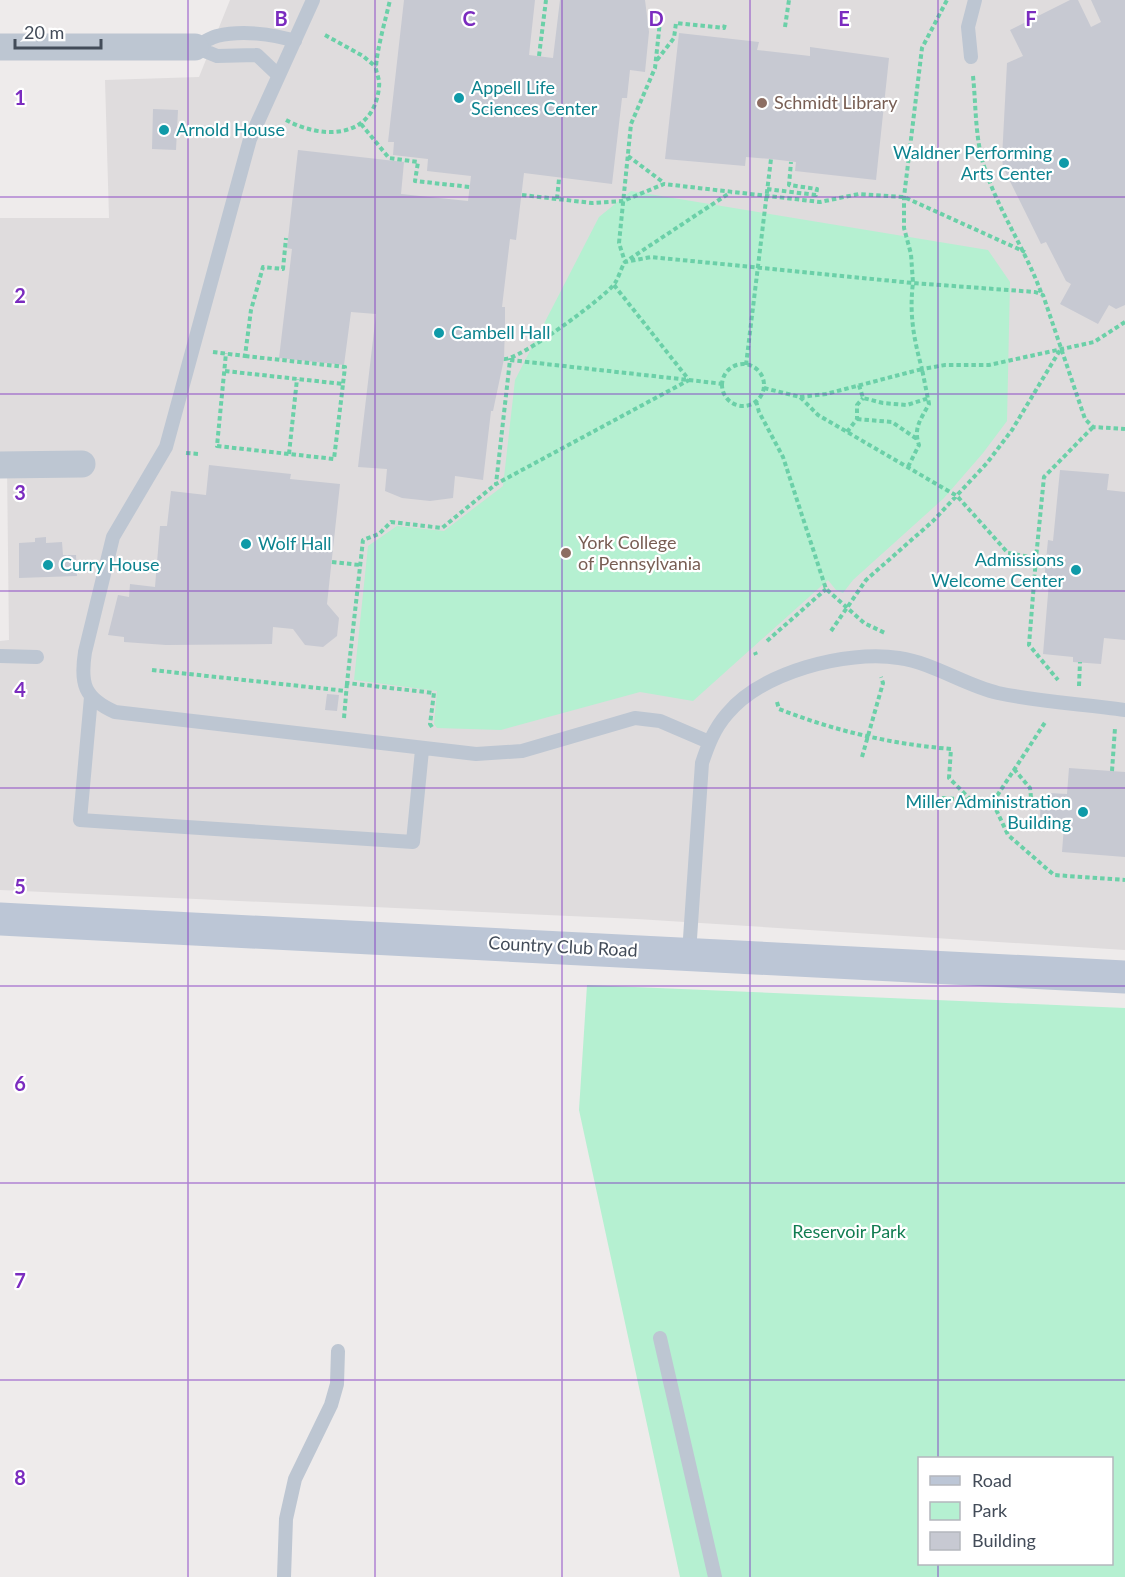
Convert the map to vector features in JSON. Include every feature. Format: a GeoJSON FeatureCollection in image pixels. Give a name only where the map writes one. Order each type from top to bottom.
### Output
{"type":"FeatureCollection","features":[{"type":"Feature","properties":{"kind":"main road","name":"Country Club Road"},"geometry":{"type":"LineString","coordinates":[[0,919],[1125,977]]}},
{"type":"Feature","properties":{"kind":"street"},"geometry":{"type":"LineString","coordinates":[[0,47],[195,47]]}},
{"type":"Feature","properties":{"kind":"street"},"geometry":{"type":"LineString","coordinates":[[0,465],[82,464]]}},
{"type":"Feature","properties":{"kind":"lane"},"geometry":{"type":"LineString","coordinates":[[313,0],[277,74],[246,151],[166,447],[113,537],[82,666],[85,688],[99,705],[115,712],[422,750],[476,754],[522,751],[635,718],[660,722],[709,742]]}},
{"type":"Feature","properties":{"kind":"lane"},"geometry":{"type":"LineString","coordinates":[[971,57],[968,27],[975,0]]}},
{"type":"Feature","properties":{"kind":"lane"},"geometry":{"type":"LineString","coordinates":[[195,47],[216,36],[273,35],[295,41]]}},
{"type":"Feature","properties":{"kind":"lane"},"geometry":{"type":"LineString","coordinates":[[195,47],[217,56],[256,56],[277,74]]}},
{"type":"Feature","properties":{"kind":"lane"},"geometry":{"type":"LineString","coordinates":[[0,656],[37,657]]}},
{"type":"Feature","properties":{"kind":"lane"},"geometry":{"type":"LineString","coordinates":[[689,953],[702,763],[709,742],[726,715],[741,699],[761,686],[810,666],[866,657],[898,658],[917,662],[995,692],[1125,710]]}},
{"type":"Feature","properties":{"kind":"lane"},"geometry":{"type":"LineString","coordinates":[[91,697],[81,820],[413,842],[422,750]]}},
{"type":"Feature","properties":{"kind":"lane"},"geometry":{"type":"LineString","coordinates":[[660,1338],[715,1577]]}},
{"type":"Feature","properties":{"kind":"lane"},"geometry":{"type":"LineString","coordinates":[[284,1577],[286,1520],[295,1479],[331,1405],[337,1384],[338,1351]]}},
{"type":"Feature","properties":{"kind":"path"},"geometry":{"type":"LineString","coordinates":[[286,120],[302,129],[339,133],[361,124],[369,116],[378,96],[380,84],[376,68],[390,0]]}},
{"type":"Feature","properties":{"kind":"path"},"geometry":{"type":"LineString","coordinates":[[539,56],[546,0]]}},
{"type":"Feature","properties":{"kind":"path"},"geometry":{"type":"LineString","coordinates":[[785,27],[789,0]]}},
{"type":"Feature","properties":{"kind":"path"},"geometry":{"type":"LineString","coordinates":[[908,466],[919,445],[918,420],[929,404],[929,398],[913,335],[910,305],[913,284],[911,254],[904,228],[904,197],[922,48],[947,0]]}},
{"type":"Feature","properties":{"kind":"path"},"geometry":{"type":"LineString","coordinates":[[625,262],[619,243],[631,124],[655,68],[661,12]]}},
{"type":"Feature","properties":{"kind":"path"},"geometry":{"type":"LineString","coordinates":[[656,60],[674,38],[676,23],[724,28],[725,24]]}},
{"type":"Feature","properties":{"kind":"path"},"geometry":{"type":"LineString","coordinates":[[325,35],[363,56],[376,68]]}},
{"type":"Feature","properties":{"kind":"path"},"geometry":{"type":"LineString","coordinates":[[971,57],[975,120],[983,163],[1043,296],[1085,419],[1093,427],[1125,429]]}},
{"type":"Feature","properties":{"kind":"path"},"geometry":{"type":"LineString","coordinates":[[361,124],[389,158],[418,162],[415,181],[470,187]]}},
{"type":"Feature","properties":{"kind":"path"},"geometry":{"type":"LineString","coordinates":[[628,156],[664,184]]}},
{"type":"Feature","properties":{"kind":"path"},"geometry":{"type":"LineString","coordinates":[[746,365],[771,159]]}},
{"type":"Feature","properties":{"kind":"path"},"geometry":{"type":"LineString","coordinates":[[767,189],[816,195],[817,189],[789,185],[791,162]]}},
{"type":"Feature","properties":{"kind":"path"},"geometry":{"type":"LineString","coordinates":[[557,199],[559,179]]}},
{"type":"Feature","properties":{"kind":"path"},"geometry":{"type":"LineString","coordinates":[[522,195],[592,202],[623,201],[664,184],[820,201],[859,194],[904,197],[1025,252]]}},
{"type":"Feature","properties":{"kind":"path"},"geometry":{"type":"LineString","coordinates":[[510,360],[541,342],[614,285],[625,262],[732,191]]}},
{"type":"Feature","properties":{"kind":"path"},"geometry":{"type":"LineString","coordinates":[[245,356],[251,310],[263,267],[283,269],[285,238]]}},
{"type":"Feature","properties":{"kind":"path"},"geometry":{"type":"LineString","coordinates":[[625,262],[651,257],[913,284],[1035,292],[1043,296]]}},
{"type":"Feature","properties":{"kind":"path"},"geometry":{"type":"LineString","coordinates":[[614,285],[689,380]]}},
{"type":"Feature","properties":{"kind":"path"},"geometry":{"type":"LineString","coordinates":[[764,388],[800,397],[945,365],[989,365],[1094,342],[1125,322]]}},
{"type":"Feature","properties":{"kind":"path"},"geometry":{"type":"LineString","coordinates":[[831,631],[866,580],[957,496],[1012,430],[1060,350]]}},
{"type":"Feature","properties":{"kind":"path"},"geometry":{"type":"LineString","coordinates":[[210,363],[213,351],[345,367],[334,459],[217,446],[226,353]]}},
{"type":"Feature","properties":{"kind":"path"},"geometry":{"type":"LineString","coordinates":[[504,359],[723,384]]}},
{"type":"Feature","properties":{"kind":"path"},"geometry":{"type":"LineString","coordinates":[[496,484],[510,360]]}},
{"type":"Feature","properties":{"kind":"path"},"geometry":{"type":"LineString","coordinates":[[746,365],[758,370],[764,388],[756,402],[750,405],[737,405],[726,397],[723,384],[724,377],[733,367],[746,365]]}},
{"type":"Feature","properties":{"kind":"path"},"geometry":{"type":"LineString","coordinates":[[225,371],[343,384]]}},
{"type":"Feature","properties":{"kind":"path"},"geometry":{"type":"LineString","coordinates":[[289,454],[297,379]]}},
{"type":"Feature","properties":{"kind":"path"},"geometry":{"type":"LineString","coordinates":[[343,724],[363,540],[379,534],[391,522],[442,528],[496,484],[689,380]]}},
{"type":"Feature","properties":{"kind":"path"},"geometry":{"type":"LineString","coordinates":[[859,385],[863,398]]}},
{"type":"Feature","properties":{"kind":"path"},"geometry":{"type":"LineString","coordinates":[[800,397],[818,415],[957,496],[1008,553],[1047,558]]}},
{"type":"Feature","properties":{"kind":"path"},"geometry":{"type":"LineString","coordinates":[[863,398],[907,405],[929,398]]}},
{"type":"Feature","properties":{"kind":"path"},"geometry":{"type":"LineString","coordinates":[[847,432],[857,419],[857,405],[863,398]]}},
{"type":"Feature","properties":{"kind":"path"},"geometry":{"type":"LineString","coordinates":[[756,402],[783,457],[826,589],[864,623],[882,633],[891,634]]}},
{"type":"Feature","properties":{"kind":"path"},"geometry":{"type":"LineString","coordinates":[[857,419],[892,422],[917,439]]}},
{"type":"Feature","properties":{"kind":"path"},"geometry":{"type":"LineString","coordinates":[[1049,679],[1058,680],[1029,645],[1044,477],[1093,427]]}},
{"type":"Feature","properties":{"kind":"path"},"geometry":{"type":"LineString","coordinates":[[181,452],[185,453],[188,441]]}},
{"type":"Feature","properties":{"kind":"path"},"geometry":{"type":"LineString","coordinates":[[189,453],[199,454]]}},
{"type":"Feature","properties":{"kind":"path"},"geometry":{"type":"LineString","coordinates":[[332,562],[360,565]]}},
{"type":"Feature","properties":{"kind":"path"},"geometry":{"type":"LineString","coordinates":[[768,641],[826,589]]}},
{"type":"Feature","properties":{"kind":"path"},"geometry":{"type":"LineString","coordinates":[[864,623],[867,629]]}},
{"type":"Feature","properties":{"kind":"path"},"geometry":{"type":"LineString","coordinates":[[1079,687],[1080,662]]}},
{"type":"Feature","properties":{"kind":"path"},"geometry":{"type":"LineString","coordinates":[[152,670],[346,691]]}},
{"type":"Feature","properties":{"kind":"path"},"geometry":{"type":"LineString","coordinates":[[862,757],[883,683],[878,670]]}},
{"type":"Feature","properties":{"kind":"path"},"geometry":{"type":"LineString","coordinates":[[347,683],[434,693],[430,724],[436,731]]}},
{"type":"Feature","properties":{"kind":"path"},"geometry":{"type":"LineString","coordinates":[[776,698],[779,709],[868,737],[951,749],[949,778],[970,800]]}},
{"type":"Feature","properties":{"kind":"path"},"geometry":{"type":"LineString","coordinates":[[993,802],[1048,719]]}},
{"type":"Feature","properties":{"kind":"path"},"geometry":{"type":"LineString","coordinates":[[1112,771],[1115,728]]}},
{"type":"Feature","properties":{"kind":"path"},"geometry":{"type":"LineString","coordinates":[[1014,769],[1030,788],[1032,806]]}},
{"type":"Feature","properties":{"kind":"path"},"geometry":{"type":"LineString","coordinates":[[942,798],[1041,807]]}},
{"type":"Feature","properties":{"kind":"path"},"geometry":{"type":"LineString","coordinates":[[993,802],[1008,835],[1053,875],[1125,880]]}},
{"type":"Feature","properties":{"kind":"shaded area","name":"York College of Pennsylvania"},"geometry":{"type":"Polygon","coordinates":[[[230,0],[1125,0],[1125,950],[637,919],[0,890],[0,641],[9,640],[7,465],[0,465],[0,218],[109,218],[105,80],[199,77],[230,0]]]}},
{"type":"Feature","properties":{"kind":"green space"},"geometry":{"type":"Polygon","coordinates":[[[631,191],[988,250],[1010,282],[1007,421],[944,498],[853,580],[843,593],[836,590],[828,580],[693,701],[640,692],[501,730],[437,728],[434,724],[437,691],[354,680],[368,546],[397,526],[444,531],[503,486],[515,380],[599,217],[631,191]]]}},
{"type":"Feature","properties":{"kind":"green space","name":"Reservoir Park"},"geometry":{"type":"Polygon","coordinates":[[[587,985],[1125,1008],[1125,1577],[680,1577],[579,1110],[587,985]]]}},
{"type":"Feature","properties":{"kind":"building"},"geometry":{"type":"Polygon","coordinates":[[[404,0],[535,0],[529,55],[553,58],[560,0],[645,0],[649,32],[645,72],[630,70],[627,98],[622,98],[612,184],[524,173],[516,240],[510,239],[502,307],[505,307],[504,359],[493,411],[491,411],[483,480],[455,476],[453,498],[430,501],[402,498],[385,491],[387,469],[358,467],[376,314],[351,312],[344,365],[279,358],[292,249],[287,248],[298,150],[404,162],[401,194],[468,201],[471,176],[427,171],[428,159],[393,155],[394,142],[388,142],[404,0]]]}},
{"type":"Feature","properties":{"kind":"building","name":"Waldner Performing Arts Center"},"geometry":{"type":"Polygon","coordinates":[[[1070,0],[1078,0],[1091,27],[1101,22],[1091,0],[1125,0],[1125,305],[1116,309],[1109,305],[1098,324],[1060,304],[1071,284],[1066,281],[1046,242],[1041,244],[1003,167],[1002,158],[1007,63],[1023,56],[1010,30],[1070,0]]]}},
{"type":"Feature","properties":{"kind":"building"},"geometry":{"type":"Polygon","coordinates":[[[679,33],[759,42],[757,50],[810,56],[810,47],[889,58],[876,180],[795,171],[796,162],[771,159],[746,157],[745,166],[665,159],[679,33]]]}},
{"type":"Feature","properties":{"kind":"building","name":"Arnold House"},"geometry":{"type":"Polygon","coordinates":[[[153,109],[178,110],[176,150],[152,149],[153,109]]]}},
{"type":"Feature","properties":{"kind":"building","name":"Wolf Hall"},"geometry":{"type":"Polygon","coordinates":[[[209,465],[291,474],[290,479],[340,484],[327,604],[339,618],[337,636],[323,647],[305,645],[293,629],[273,627],[272,644],[166,645],[124,642],[124,637],[108,635],[118,595],[129,597],[130,584],[155,587],[160,526],[167,526],[171,491],[206,495],[209,465]]]}},
{"type":"Feature","properties":{"kind":"building","name":"Admissions Welcome Center"},"geometry":{"type":"Polygon","coordinates":[[[1060,470],[1109,474],[1107,490],[1125,492],[1125,640],[1104,638],[1101,664],[1073,662],[1073,657],[1043,654],[1049,582],[1044,581],[1048,540],[1053,541],[1060,470]]]}},
{"type":"Feature","properties":{"kind":"building","name":"Curry House"},"geometry":{"type":"Polygon","coordinates":[[[46,537],[46,543],[62,542],[63,555],[76,555],[77,576],[19,578],[19,543],[35,542],[35,538],[46,537]]]}},
{"type":"Feature","properties":{"kind":"building"},"geometry":{"type":"Polygon","coordinates":[[[327,694],[339,695],[337,711],[325,710],[327,694]]]}},
{"type":"Feature","properties":{"kind":"building","name":"Miller Administration Building"},"geometry":{"type":"Polygon","coordinates":[[[1069,768],[1125,772],[1125,857],[1062,852],[1064,826],[1046,824],[1046,817],[1040,817],[1041,799],[1048,799],[1049,793],[1067,794],[1069,768]]]}},
{"type":"Feature","properties":{"kind":"place","name":"Appell Life Sciences Center"},"geometry":{"type":"Point","coordinates":[459,98]}},
{"type":"Feature","properties":{"kind":"place","name":"Schmidt Library"},"geometry":{"type":"Point","coordinates":[762,103]}},
{"type":"Feature","properties":{"kind":"place","name":"Arnold House"},"geometry":{"type":"Point","coordinates":[164,130]}},
{"type":"Feature","properties":{"kind":"place","name":"Waldner Performing Arts Center"},"geometry":{"type":"Point","coordinates":[1064,163]}},
{"type":"Feature","properties":{"kind":"place","name":"Cambell Hall"},"geometry":{"type":"Point","coordinates":[439,333]}},
{"type":"Feature","properties":{"kind":"place","name":"Wolf Hall"},"geometry":{"type":"Point","coordinates":[246,544]}},
{"type":"Feature","properties":{"kind":"place","name":"York College of Pennsylvania"},"geometry":{"type":"Point","coordinates":[566,553]}},
{"type":"Feature","properties":{"kind":"place","name":"Curry House"},"geometry":{"type":"Point","coordinates":[48,565]}},
{"type":"Feature","properties":{"kind":"place","name":"Admissions Welcome Center"},"geometry":{"type":"Point","coordinates":[1076,570]}},
{"type":"Feature","properties":{"kind":"place","name":"Miller Administration Building"},"geometry":{"type":"Point","coordinates":[1083,812]}}]}
